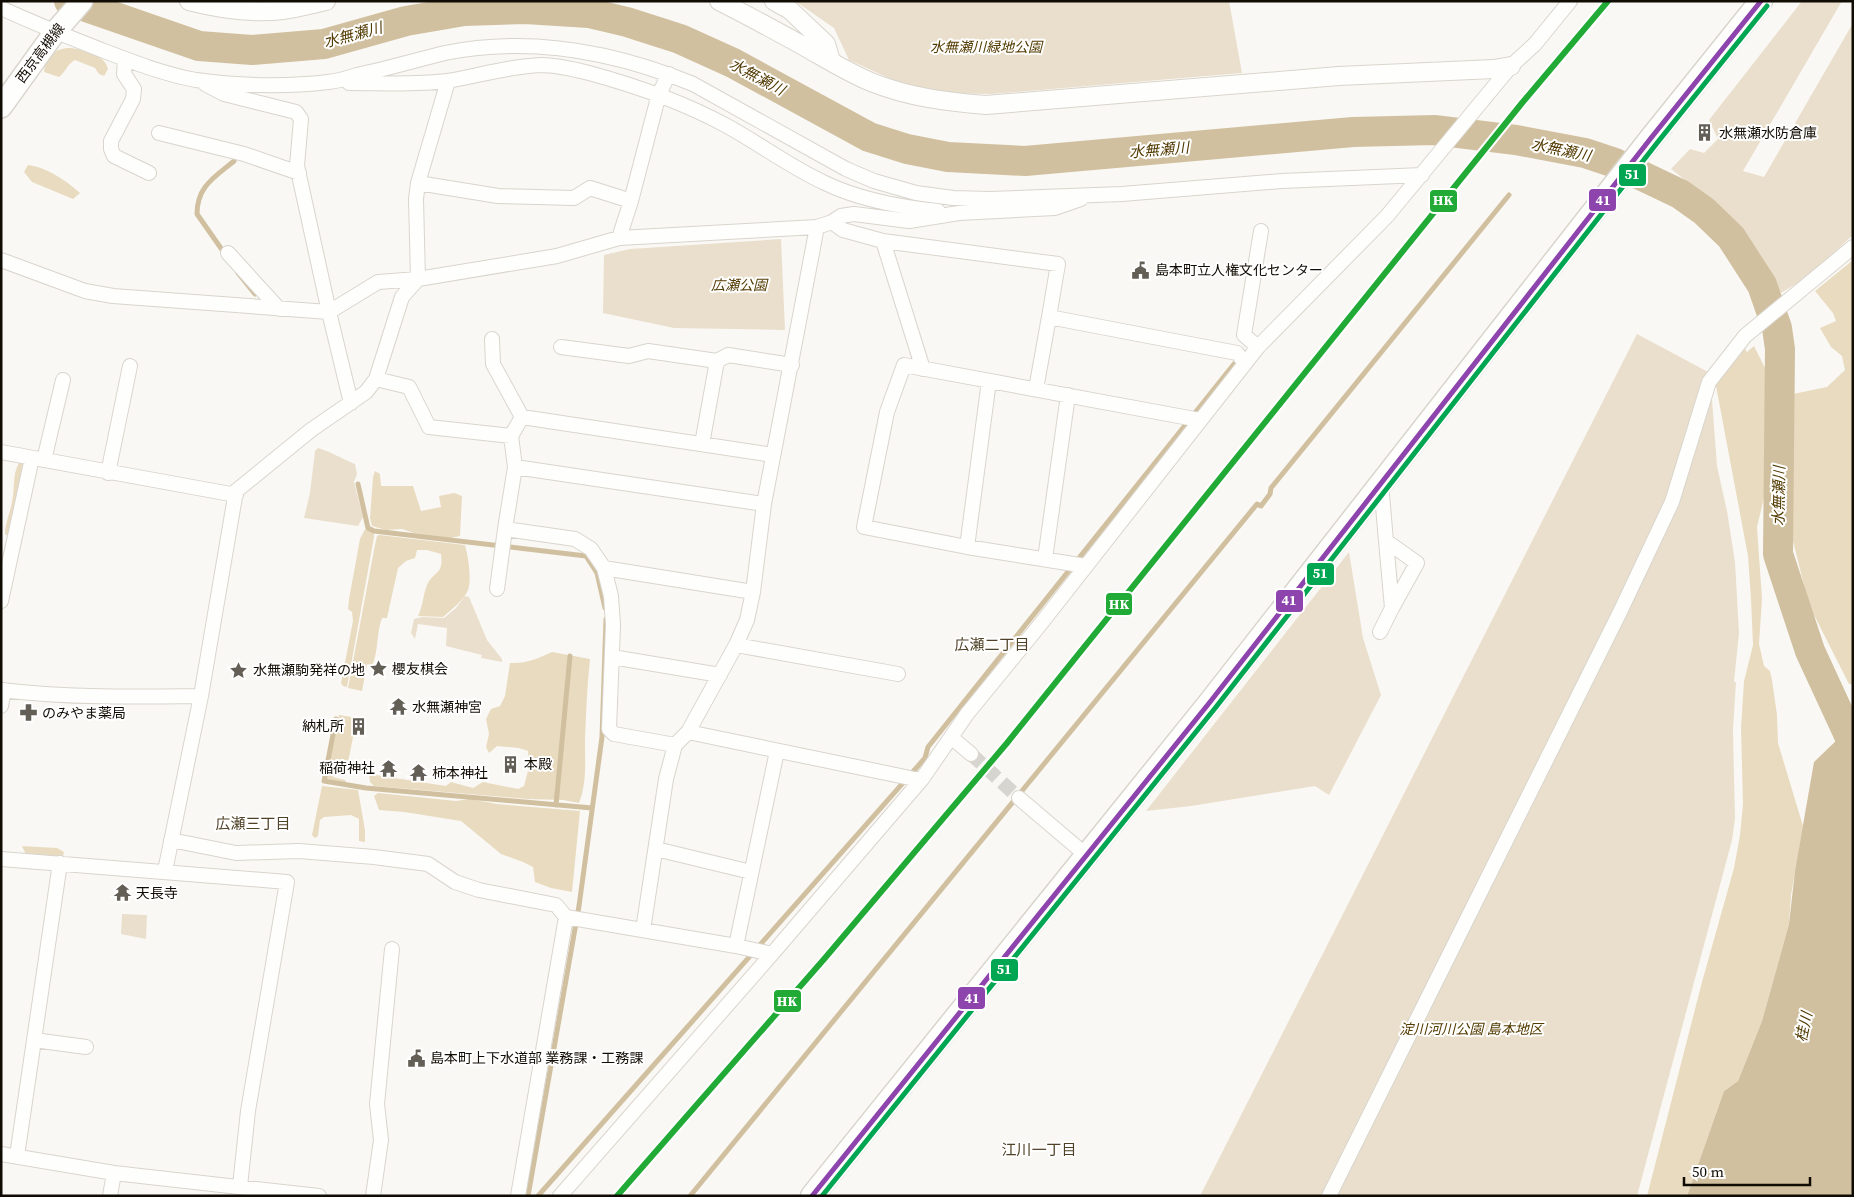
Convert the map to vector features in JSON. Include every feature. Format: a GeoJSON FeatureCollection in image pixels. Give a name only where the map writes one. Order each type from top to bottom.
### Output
{"type":"FeatureCollection","features":[{"type":"Feature","properties":{"kind":"highway"},"geometry":{"type":"LineString","coordinates":[[812,1196],[1210,702],[1651,138],[1761,1]]}},
{"type":"Feature","properties":{"kind":"main road","name":"西京高槻線"},"geometry":{"type":"LineString","coordinates":[[1,107],[57,29],[82,1]]}},
{"type":"Feature","properties":{"kind":"street"},"geometry":{"type":"LineString","coordinates":[[189,1],[221,9],[251,11],[282,10],[326,1]]}},
{"type":"Feature","properties":{"kind":"street"},"geometry":{"type":"LineString","coordinates":[[719,1],[759,21],[831,62],[872,82],[914,96],[947,102],[986,105],[1339,76],[1494,69],[1511,66]]}},
{"type":"Feature","properties":{"kind":"street"},"geometry":{"type":"LineString","coordinates":[[774,1],[790,10],[826,44],[831,62]]}},
{"type":"Feature","properties":{"kind":"street"},"geometry":{"type":"LineString","coordinates":[[560,1196],[767,953],[919,779],[952,738],[967,714],[1258,347],[1387,216],[1511,66],[1536,44],[1570,1]]}},
{"type":"Feature","properties":{"kind":"street"},"geometry":{"type":"LineString","coordinates":[[1,8],[57,29],[125,59],[165,73],[196,80],[234,84],[270,85],[329,82],[417,84],[512,68],[540,65],[555,66],[659,94],[727,126],[825,184],[858,196],[906,208],[959,213]]}},
{"type":"Feature","properties":{"kind":"street"},"geometry":{"type":"LineString","coordinates":[[329,82],[447,53],[517,46],[552,47],[585,52],[620,59],[669,74],[701,88],[846,169],[874,181],[916,193],[953,198],[990,199],[1122,194],[1282,181],[1422,174]]}},
{"type":"Feature","properties":{"kind":"street"},"geometry":{"type":"LineString","coordinates":[[125,59],[124,74],[134,89],[133,99],[111,141],[111,149],[114,156],[149,173]]}},
{"type":"Feature","properties":{"kind":"street"},"geometry":{"type":"LineString","coordinates":[[619,238],[659,94],[669,74]]}},
{"type":"Feature","properties":{"kind":"street"},"geometry":{"type":"LineString","coordinates":[[196,80],[224,94],[296,112],[301,119],[297,166],[351,402]]}},
{"type":"Feature","properties":{"kind":"street"},"geometry":{"type":"LineString","coordinates":[[165,871],[201,696],[236,491],[311,430],[366,392],[376,379],[402,297],[418,279],[416,199],[418,183],[448,80]]}},
{"type":"Feature","properties":{"kind":"street"},"geometry":{"type":"LineString","coordinates":[[159,133],[244,154],[299,173]]}},
{"type":"Feature","properties":{"kind":"street"},"geometry":{"type":"LineString","coordinates":[[418,183],[498,196],[574,198],[590,188],[631,200]]}},
{"type":"Feature","properties":{"kind":"street"},"geometry":{"type":"LineString","coordinates":[[1,260],[85,291],[154,300],[329,312],[378,282],[418,279],[557,256],[619,238],[817,227],[832,222],[841,216],[854,214],[909,221],[959,213],[1055,208],[1094,194]]}},
{"type":"Feature","properties":{"kind":"street"},"geometry":{"type":"LineString","coordinates":[[832,222],[843,230],[884,241],[1058,264],[1036,389]]}},
{"type":"Feature","properties":{"kind":"street"},"geometry":{"type":"LineString","coordinates":[[644,930],[666,779],[675,745],[688,732],[736,645],[747,620],[754,592],[764,504],[817,227]]}},
{"type":"Feature","properties":{"kind":"street"},"geometry":{"type":"LineString","coordinates":[[1258,347],[1244,335],[1261,231]]}},
{"type":"Feature","properties":{"kind":"street"},"geometry":{"type":"LineString","coordinates":[[884,241],[923,369]]}},
{"type":"Feature","properties":{"kind":"street"},"geometry":{"type":"LineString","coordinates":[[1329,1196],[1607,639],[1672,502],[1709,382],[1744,336],[1853,247]]}},
{"type":"Feature","properties":{"kind":"street"},"geometry":{"type":"LineString","coordinates":[[228,253],[280,308]]}},
{"type":"Feature","properties":{"kind":"street"},"geometry":{"type":"LineString","coordinates":[[1049,318],[1237,353],[1245,363]]}},
{"type":"Feature","properties":{"kind":"street"},"geometry":{"type":"LineString","coordinates":[[492,339],[493,364],[522,416]]}},
{"type":"Feature","properties":{"kind":"street"},"geometry":{"type":"LineString","coordinates":[[561,347],[629,356],[648,351],[717,361],[728,355],[792,365]]}},
{"type":"Feature","properties":{"kind":"street"},"geometry":{"type":"LineString","coordinates":[[702,444],[717,361]]}},
{"type":"Feature","properties":{"kind":"street"},"geometry":{"type":"LineString","coordinates":[[1084,565],[967,547],[864,527],[887,412],[904,365],[1199,420]]}},
{"type":"Feature","properties":{"kind":"street"},"geometry":{"type":"LineString","coordinates":[[108,473],[131,366]]}},
{"type":"Feature","properties":{"kind":"street"},"geometry":{"type":"LineString","coordinates":[[376,379],[409,387],[429,427],[511,436]]}},
{"type":"Feature","properties":{"kind":"street"},"geometry":{"type":"LineString","coordinates":[[1,601],[38,459],[63,380]]}},
{"type":"Feature","properties":{"kind":"street"},"geometry":{"type":"LineString","coordinates":[[967,547],[989,381]]}},
{"type":"Feature","properties":{"kind":"street"},"geometry":{"type":"LineString","coordinates":[[1045,559],[1068,395]]}},
{"type":"Feature","properties":{"kind":"street"},"geometry":{"type":"LineString","coordinates":[[522,416],[773,455]]}},
{"type":"Feature","properties":{"kind":"street"},"geometry":{"type":"LineString","coordinates":[[497,589],[515,467],[511,436],[522,416]]}},
{"type":"Feature","properties":{"kind":"street"},"geometry":{"type":"LineString","coordinates":[[1,452],[236,495]]}},
{"type":"Feature","properties":{"kind":"street"},"geometry":{"type":"LineString","coordinates":[[515,467],[764,504]]}},
{"type":"Feature","properties":{"kind":"street"},"geometry":{"type":"LineString","coordinates":[[1381,482],[1392,608]]}},
{"type":"Feature","properties":{"kind":"street"},"geometry":{"type":"LineString","coordinates":[[505,529],[576,538],[591,549],[604,568],[611,596],[613,625],[609,729],[614,734],[675,745]]}},
{"type":"Feature","properties":{"kind":"street"},"geometry":{"type":"LineString","coordinates":[[1380,632],[1417,563],[1386,541]]}},
{"type":"Feature","properties":{"kind":"street"},"geometry":{"type":"LineString","coordinates":[[604,568],[754,592]]}},
{"type":"Feature","properties":{"kind":"street"},"geometry":{"type":"LineString","coordinates":[[736,645],[898,674]]}},
{"type":"Feature","properties":{"kind":"street"},"geometry":{"type":"LineString","coordinates":[[612,657],[720,675]]}},
{"type":"Feature","properties":{"kind":"street"},"geometry":{"type":"LineString","coordinates":[[1,706],[2,690],[57,696],[201,696]]}},
{"type":"Feature","properties":{"kind":"street"},"geometry":{"type":"LineString","coordinates":[[688,732],[919,779]]}},
{"type":"Feature","properties":{"kind":"street"},"geometry":{"type":"LineString","coordinates":[[952,738],[971,754]]}},
{"type":"Feature","properties":{"kind":"street"},"geometry":{"type":"LineString","coordinates":[[742,947],[751,872],[776,751]]}},
{"type":"Feature","properties":{"kind":"street"},"geometry":{"type":"LineString","coordinates":[[1019,798],[1086,855]]}},
{"type":"Feature","properties":{"kind":"street"},"geometry":{"type":"LineString","coordinates":[[171,840],[236,853],[299,851],[374,857],[428,864],[455,882],[479,890],[556,905],[566,917],[767,953]]}},
{"type":"Feature","properties":{"kind":"street"},"geometry":{"type":"LineString","coordinates":[[656,849],[751,872]]}},
{"type":"Feature","properties":{"kind":"street"},"geometry":{"type":"LineString","coordinates":[[1,859],[287,882],[248,1112],[240,1186]]}},
{"type":"Feature","properties":{"kind":"street"},"geometry":{"type":"LineString","coordinates":[[17,1156],[60,863]]}},
{"type":"Feature","properties":{"kind":"street"},"geometry":{"type":"LineString","coordinates":[[518,1196],[566,917]]}},
{"type":"Feature","properties":{"kind":"street"},"geometry":{"type":"LineString","coordinates":[[373,1196],[381,1140],[377,1104],[392,950]]}},
{"type":"Feature","properties":{"kind":"street"},"geometry":{"type":"LineString","coordinates":[[34,1040],[86,1047]]}},
{"type":"Feature","properties":{"kind":"street"},"geometry":{"type":"LineString","coordinates":[[1,1154],[114,1173],[319,1196]]}},
{"type":"Feature","properties":{"kind":"street"},"geometry":{"type":"LineString","coordinates":[[110,1196],[114,1173]]}},
{"type":"Feature","properties":{"kind":"green space","name":"水無瀬川緑地公園"},"geometry":{"type":"Polygon","coordinates":[[[795,1],[1229,1],[1242,73],[992,94],[939,93],[891,79],[849,60],[834,28],[795,1]]]}},
{"type":"Feature","properties":{"kind":"green space"},"geometry":{"type":"Polygon","coordinates":[[[1802,1],[1842,1],[1743,171],[1764,177],[1853,23],[1853,235],[1807,277],[1781,293],[1748,237],[1717,205],[1671,169],[1690,149],[1704,153],[1718,139],[1709,120],[1802,1]]]}},
{"type":"Feature","properties":{"kind":"green space","name":"広瀬公園"},"geometry":{"type":"Polygon","coordinates":[[[781,239],[785,330],[674,328],[603,313],[604,255],[630,249],[781,239]]]}},
{"type":"Feature","properties":{"kind":"green space","name":"淀川河川公園 島本地区"},"geometry":{"type":"Polygon","coordinates":[[[1637,334],[1710,373],[1717,466],[1727,511],[1735,562],[1739,633],[1734,682],[1736,682],[1733,730],[1735,819],[1732,840],[1637,1196],[1200,1196],[1637,334]]]}},
{"type":"Feature","properties":{"kind":"green space"},"geometry":{"type":"Polygon","coordinates":[[[318,448],[355,464],[357,474],[354,482],[363,517],[358,526],[304,518],[310,493],[315,451],[318,448]]]}},
{"type":"Feature","properties":{"kind":"green space"},"geometry":{"type":"Polygon","coordinates":[[[1349,552],[1363,638],[1381,695],[1329,795],[1315,786],[1191,806],[1146,811],[1349,552]]]}},
{"type":"Feature","properties":{"kind":"green space"},"geometry":{"type":"Polygon","coordinates":[[[465,596],[469,597],[487,640],[502,659],[502,662],[481,658],[482,655],[446,646],[447,628],[418,624],[415,639],[411,633],[414,619],[422,617],[444,618],[456,608],[465,596]]]}},
{"type":"Feature","properties":{"kind":"green space"},"geometry":{"type":"Polygon","coordinates":[[[122,914],[147,915],[146,939],[121,934],[122,914]]]}},
{"type":"Feature","properties":{"kind":"shaded area"},"geometry":{"type":"Polygon","coordinates":[[[67,48],[92,53],[102,59],[108,69],[104,76],[99,74],[95,68],[75,60],[59,77],[44,72],[48,58],[57,50],[67,48]]]}},
{"type":"Feature","properties":{"kind":"shaded area"},"geometry":{"type":"Polygon","coordinates":[[[28,165],[56,175],[80,193],[73,199],[32,182],[24,172],[28,165]]]}},
{"type":"Feature","properties":{"kind":"shaded area"},"geometry":{"type":"Polygon","coordinates":[[[1853,260],[1853,684],[1849,684],[1809,605],[1792,537],[1793,394],[1827,387],[1845,370],[1842,356],[1831,347],[1820,328],[1836,321],[1833,313],[1815,291],[1853,260]]]}},
{"type":"Feature","properties":{"kind":"shaded area"},"geometry":{"type":"Polygon","coordinates":[[[1754,346],[1767,372],[1768,418],[1767,485],[1757,527],[1762,599],[1759,644],[1764,666],[1770,671],[1772,680],[1777,715],[1778,743],[1803,826],[1791,895],[1789,924],[1762,1021],[1738,1081],[1724,1091],[1687,1196],[1647,1196],[1702,982],[1734,868],[1740,835],[1743,804],[1741,728],[1744,681],[1753,645],[1751,599],[1748,556],[1716,386],[1717,380],[1744,347],[1747,352],[1754,346]]]}},
{"type":"Feature","properties":{"kind":"shaded area"},"geometry":{"type":"Polygon","coordinates":[[[19,463],[25,464],[10,537],[5,534],[5,530],[13,497],[15,472],[19,463]]]}},
{"type":"Feature","properties":{"kind":"shaded area"},"geometry":{"type":"Polygon","coordinates":[[[375,471],[380,474],[381,486],[413,486],[421,511],[441,507],[439,496],[454,493],[462,496],[460,536],[450,538],[414,533],[402,529],[386,530],[372,526],[370,518],[375,471]]]}},
{"type":"Feature","properties":{"kind":"shaded area"},"geometry":{"type":"Polygon","coordinates":[[[365,529],[374,533],[374,537],[347,687],[341,683],[353,621],[352,612],[348,609],[349,599],[360,539],[365,529]]]}},
{"type":"Feature","properties":{"kind":"shaded area"},"geometry":{"type":"Polygon","coordinates":[[[379,535],[465,545],[470,580],[464,597],[443,617],[418,616],[427,585],[441,566],[441,554],[427,550],[417,550],[415,558],[406,561],[398,568],[387,618],[382,618],[374,660],[372,666],[367,665],[362,691],[348,688],[375,545],[379,535]]]}},
{"type":"Feature","properties":{"kind":"shaded area"},"geometry":{"type":"Polygon","coordinates":[[[552,652],[590,659],[584,780],[579,803],[563,800],[528,799],[374,786],[370,782],[369,774],[446,786],[451,782],[473,788],[483,782],[518,789],[524,786],[529,767],[528,751],[519,748],[497,746],[489,753],[486,747],[489,734],[486,719],[491,709],[500,706],[505,696],[510,663],[527,662],[552,652]]]}},
{"type":"Feature","properties":{"kind":"shaded area"},"geometry":{"type":"Polygon","coordinates":[[[339,715],[357,718],[347,767],[335,766],[333,777],[345,780],[346,782],[327,779],[339,715]]]}},
{"type":"Feature","properties":{"kind":"shaded area"},"geometry":{"type":"Polygon","coordinates":[[[322,786],[358,790],[365,830],[365,842],[359,841],[359,819],[351,815],[324,817],[320,820],[318,836],[315,838],[312,835],[322,786]]]}},
{"type":"Feature","properties":{"kind":"shaded area"},"geometry":{"type":"Polygon","coordinates":[[[378,793],[456,801],[470,799],[497,804],[580,811],[572,892],[551,888],[535,882],[533,867],[501,854],[461,821],[379,810],[374,796],[378,793]]]}},
{"type":"Feature","properties":{"kind":"shaded area"},"geometry":{"type":"Polygon","coordinates":[[[22,846],[57,848],[64,852],[62,860],[27,857],[22,846]]]}},
{"type":"Feature","properties":{"kind":"water","name":"桂川"},"geometry":{"type":"Polygon","coordinates":[[[1853,710],[1853,1196],[1687,1196],[1724,1091],[1738,1081],[1762,1021],[1789,924],[1795,871],[1814,762],[1840,737],[1849,737],[1853,710]]]}},
{"type":"Feature","properties":{"kind":"waterway","name":"水無瀬川"},"geometry":{"type":"LineString","coordinates":[[69,1],[199,46],[252,50],[324,44],[406,21],[464,11],[525,9],[589,13],[627,22],[680,39],[733,63],[869,137],[907,149],[948,157],[1025,161],[1353,132],[1434,130],[1516,140],[1585,153],[1615,163],[1680,194],[1704,211],[1731,237],[1762,285],[1777,328],[1780,349],[1778,554],[1810,651],[1853,744]]}},
{"type":"Feature","properties":{"kind":"waterway"},"geometry":{"type":"LineString","coordinates":[[225,254],[197,214],[200,196],[208,183],[234,161]]}},
{"type":"Feature","properties":{"kind":"waterway"},"geometry":{"type":"LineString","coordinates":[[690,1196],[1257,504],[1261,506],[1270,494],[1271,488],[1509,195]]}},
{"type":"Feature","properties":{"kind":"waterway"},"geometry":{"type":"LineString","coordinates":[[238,273],[255,294]]}},
{"type":"Feature","properties":{"kind":"waterway"},"geometry":{"type":"LineString","coordinates":[[538,1196],[925,758],[928,747],[1234,364]]}},
{"type":"Feature","properties":{"kind":"waterway"},"geometry":{"type":"LineString","coordinates":[[358,484],[368,528],[374,531],[586,556],[597,573],[605,608]]}},
{"type":"Feature","properties":{"kind":"waterway"},"geometry":{"type":"LineString","coordinates":[[528,1196],[579,906],[602,737],[606,619]]}},
{"type":"Feature","properties":{"kind":"waterway"},"geometry":{"type":"LineString","coordinates":[[556,805],[570,656]]}},
{"type":"Feature","properties":{"kind":"waterway"},"geometry":{"type":"LineString","coordinates":[[336,719],[324,781],[366,788],[592,808]]}},
{"type":"Feature","properties":{"kind":"tunnel"},"geometry":{"type":"LineString","coordinates":[[971,754],[1019,798]]}},
{"type":"Feature","properties":{"kind":"transit line","name":"HK"},"geometry":{"type":"LineString","coordinates":[[617,1196],[825,958],[1007,743],[1522,103],[1608,1]]}},
{"type":"Feature","properties":{"kind":"transit line","name":"41"},"geometry":{"type":"LineString","coordinates":[[812,1196],[1210,702],[1651,138],[1761,1]]}},
{"type":"Feature","properties":{"kind":"transit line","name":"51"},"geometry":{"type":"LineString","coordinates":[[822,1196],[1216,707],[1657,143],[1767,6]]}},
{"type":"Feature","properties":{"kind":"place","name":"水無瀬水防倉庫"},"geometry":{"type":"Point","coordinates":[1705,133]}},
{"type":"Feature","properties":{"kind":"place","name":"島本町立人権文化センター"},"geometry":{"type":"Point","coordinates":[1141,270]}},
{"type":"Feature","properties":{"kind":"place","name":"櫻友棋会"},"geometry":{"type":"Point","coordinates":[378,669]}},
{"type":"Feature","properties":{"kind":"place","name":"水無瀬駒発祥の地"},"geometry":{"type":"Point","coordinates":[239,670]}},
{"type":"Feature","properties":{"kind":"place","name":"水無瀬神宮"},"geometry":{"type":"Point","coordinates":[398,707]}},
{"type":"Feature","properties":{"kind":"place","name":"のみやま薬局"},"geometry":{"type":"Point","coordinates":[28,713]}},
{"type":"Feature","properties":{"kind":"place","name":"納札所"},"geometry":{"type":"Point","coordinates":[358,726]}},
{"type":"Feature","properties":{"kind":"place","name":"本殿"},"geometry":{"type":"Point","coordinates":[510,764]}},
{"type":"Feature","properties":{"kind":"place","name":"稲荷神社"},"geometry":{"type":"Point","coordinates":[389,768]}},
{"type":"Feature","properties":{"kind":"place","name":"柿本神社"},"geometry":{"type":"Point","coordinates":[418,773]}},
{"type":"Feature","properties":{"kind":"place","name":"天長寺"},"geometry":{"type":"Point","coordinates":[122,893]}},
{"type":"Feature","properties":{"kind":"place","name":"島本町上下水道部 業務課・工務課"},"geometry":{"type":"Point","coordinates":[416,1058]}},
{"type":"Feature","properties":{"kind":"district","name":"広瀬二丁目"},"geometry":{"type":"Point","coordinates":[992,645]}},
{"type":"Feature","properties":{"kind":"district","name":"広瀬三丁目"},"geometry":{"type":"Point","coordinates":[253,824]}},
{"type":"Feature","properties":{"kind":"district","name":"江川一丁目"},"geometry":{"type":"Point","coordinates":[1039,1150]}}]}
